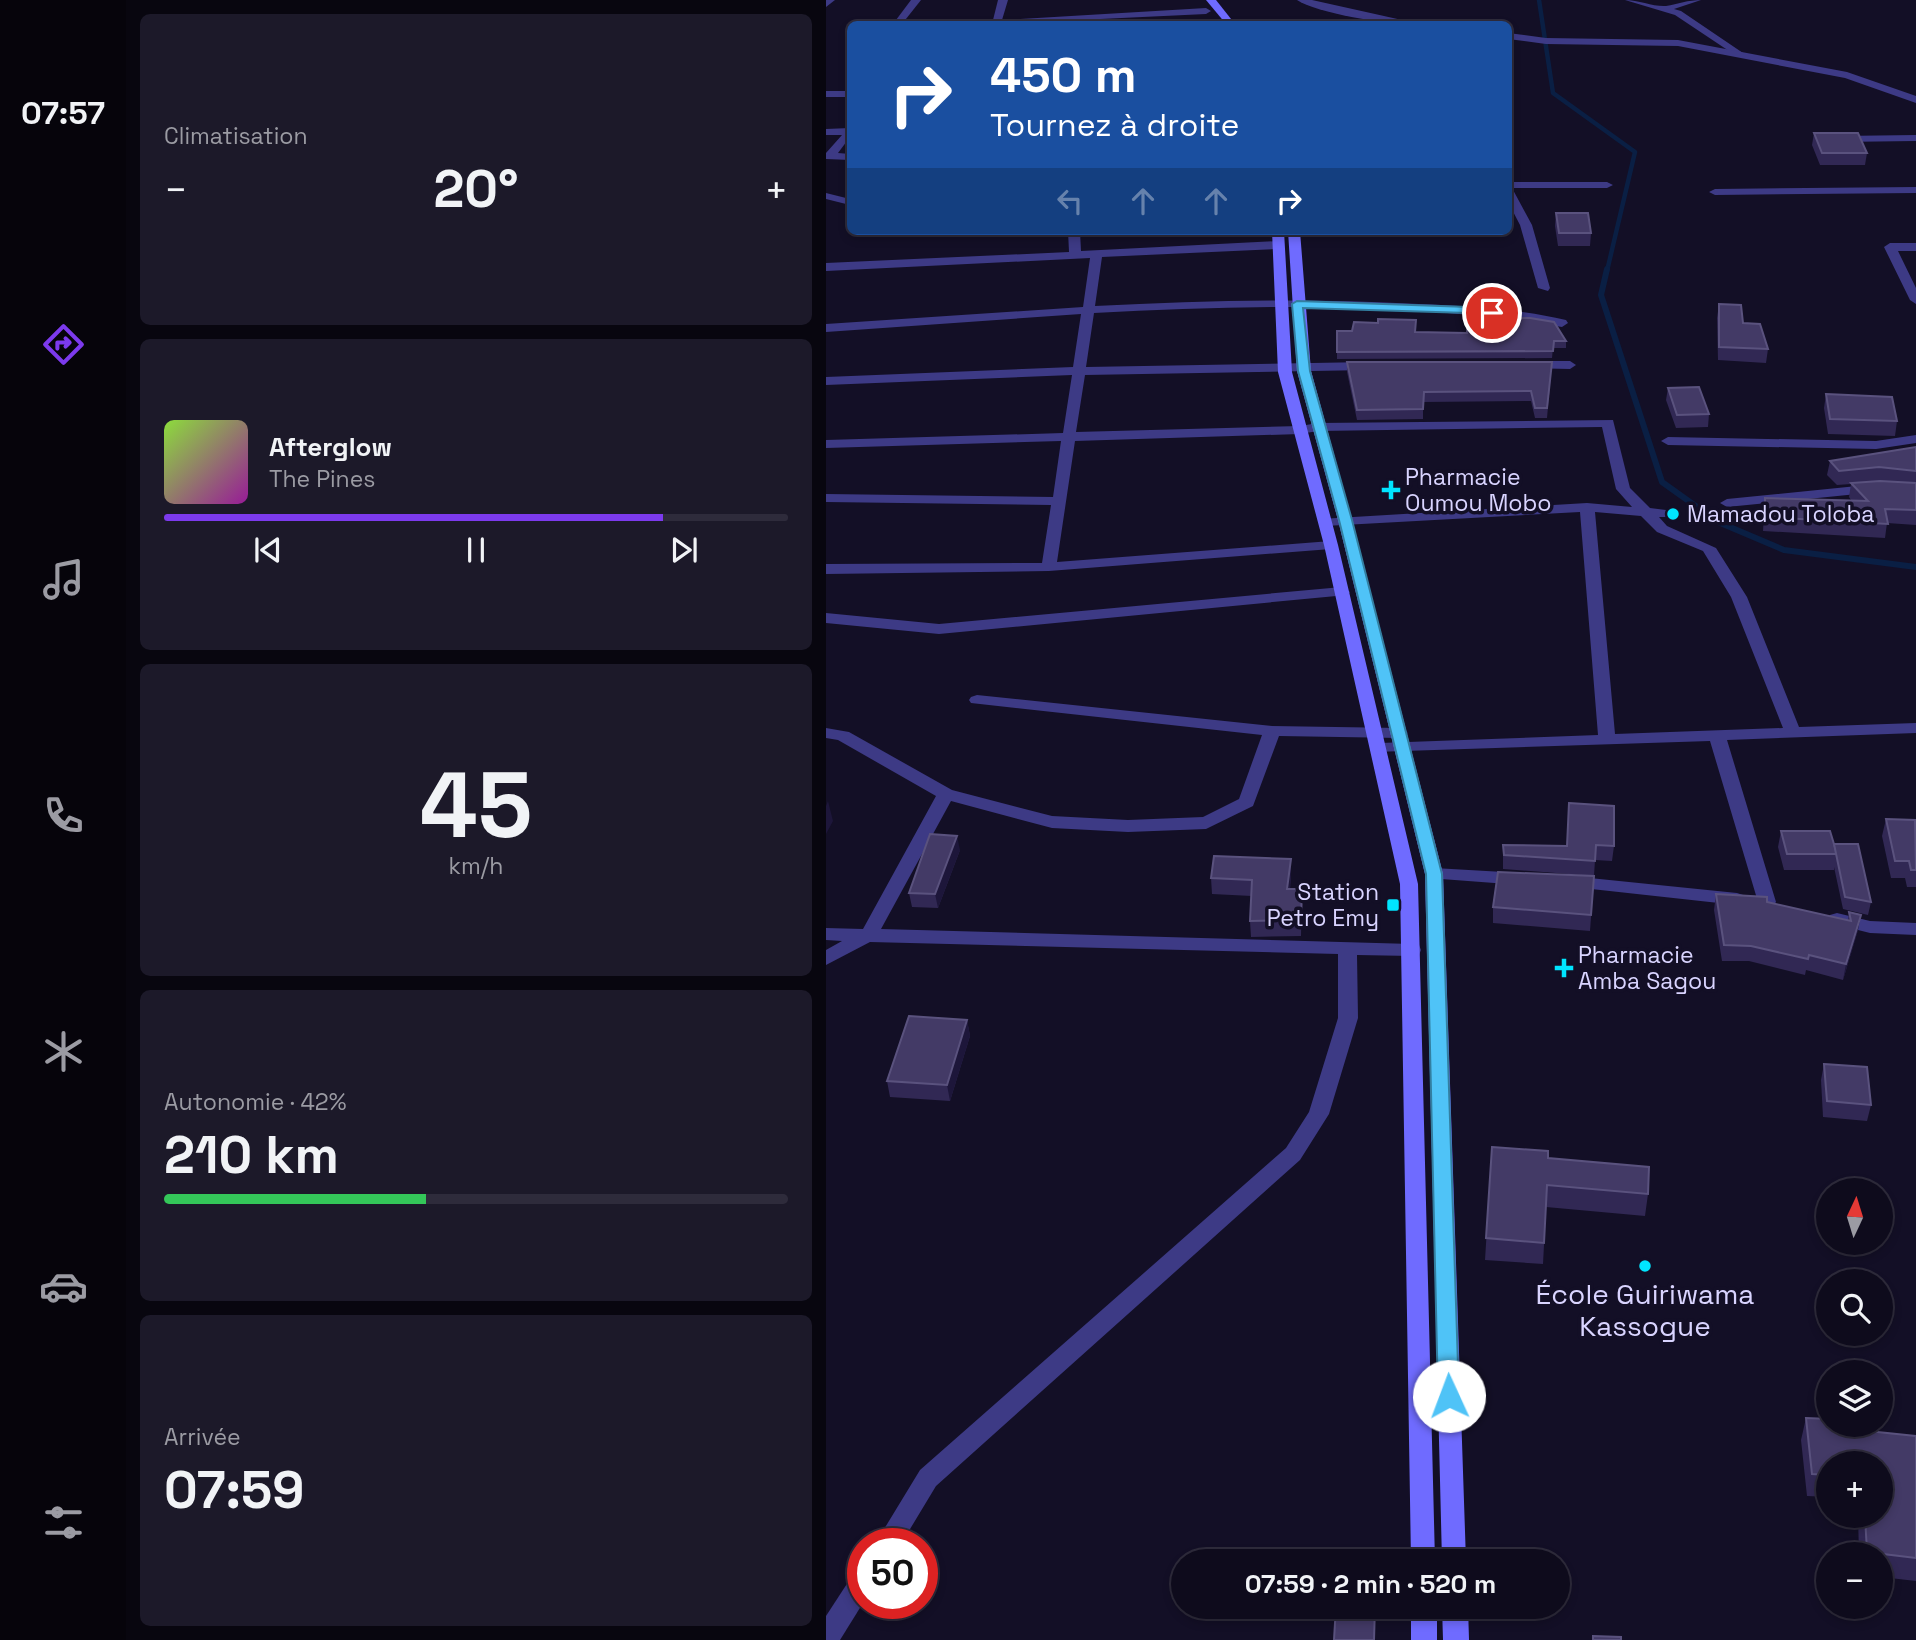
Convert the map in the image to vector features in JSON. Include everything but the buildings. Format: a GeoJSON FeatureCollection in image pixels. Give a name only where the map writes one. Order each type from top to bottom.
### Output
{"type":"FeatureCollection","features":[{"type":"Feature","properties":{"kind":"main road"},"geometry":{"type":"LineString","coordinates":[[1199,0],[1214,21]]}},
{"type":"Feature","properties":{"kind":"main road"},"geometry":{"type":"LineString","coordinates":[[1212,0],[1229,21]]}},
{"type":"Feature","properties":{"kind":"main road"},"geometry":{"type":"LineString","coordinates":[[1289,304],[1294,235]]}},
{"type":"Feature","properties":{"kind":"main road"},"geometry":{"type":"LineString","coordinates":[[1278,238],[1289,304],[1294,366],[1309,428],[1325,522],[1378,741],[1409,884],[1423,1549]]}},
{"type":"Feature","properties":{"kind":"main road"},"geometry":{"type":"LineString","coordinates":[[1309,428],[1345,520],[1434,874],[1454,1549]]}},
{"type":"Feature","properties":{"kind":"main road"},"geometry":{"type":"LineString","coordinates":[[1424,1619],[1424,1640]]}},
{"type":"Feature","properties":{"kind":"main road"},"geometry":{"type":"LineString","coordinates":[[1455,1619],[1456,1640]]}},
{"type":"Feature","properties":{"kind":"street"},"geometry":{"type":"LineString","coordinates":[[826,4],[830,0]]}},
{"type":"Feature","properties":{"kind":"street"},"geometry":{"type":"LineString","coordinates":[[899,21],[916,0]]}},
{"type":"Feature","properties":{"kind":"street"},"geometry":{"type":"LineString","coordinates":[[998,21],[1003,0]]}},
{"type":"Feature","properties":{"kind":"street"},"geometry":{"type":"LineString","coordinates":[[1302,0],[1340,11],[1398,21]]}},
{"type":"Feature","properties":{"kind":"street"},"geometry":{"type":"LineString","coordinates":[[1630,0],[1678,13],[1738,53]]}},
{"type":"Feature","properties":{"kind":"street"},"geometry":{"type":"LineString","coordinates":[[1664,9],[1696,0]]}},
{"type":"Feature","properties":{"kind":"street"},"geometry":{"type":"LineString","coordinates":[[1045,21],[1206,11]]}},
{"type":"Feature","properties":{"kind":"street"},"geometry":{"type":"LineString","coordinates":[[1512,36],[1559,41],[1678,43],[1847,75],[1916,100]]}},
{"type":"Feature","properties":{"kind":"street"},"geometry":{"type":"LineString","coordinates":[[826,94],[847,94]]}},
{"type":"Feature","properties":{"kind":"street"},"geometry":{"type":"LineString","coordinates":[[826,132],[847,131]]}},
{"type":"Feature","properties":{"kind":"street"},"geometry":{"type":"LineString","coordinates":[[828,156],[847,134]]}},
{"type":"Feature","properties":{"kind":"street"},"geometry":{"type":"LineString","coordinates":[[1829,139],[1916,138]]}},
{"type":"Feature","properties":{"kind":"street"},"geometry":{"type":"LineString","coordinates":[[828,156],[847,157]]}},
{"type":"Feature","properties":{"kind":"street"},"geometry":{"type":"LineString","coordinates":[[1512,188],[1606,185]]}},
{"type":"Feature","properties":{"kind":"street"},"geometry":{"type":"LineString","coordinates":[[1715,192],[1916,190]]}},
{"type":"Feature","properties":{"kind":"street"},"geometry":{"type":"LineString","coordinates":[[826,196],[847,201]]}},
{"type":"Feature","properties":{"kind":"street"},"geometry":{"type":"LineString","coordinates":[[1512,196],[1526,225],[1544,288]]}},
{"type":"Feature","properties":{"kind":"street"},"geometry":{"type":"LineString","coordinates":[[1512,226],[1526,225]]}},
{"type":"Feature","properties":{"kind":"street"},"geometry":{"type":"LineString","coordinates":[[1074,235],[1075,254]]}},
{"type":"Feature","properties":{"kind":"street"},"geometry":{"type":"LineString","coordinates":[[826,267],[1097,253],[1278,238]]}},
{"type":"Feature","properties":{"kind":"street"},"geometry":{"type":"LineString","coordinates":[[1916,247],[1890,247],[1916,300]]}},
{"type":"Feature","properties":{"kind":"street"},"geometry":{"type":"LineString","coordinates":[[1049,567],[1097,253]]}},
{"type":"Feature","properties":{"kind":"street"},"geometry":{"type":"LineString","coordinates":[[826,328],[1088,308],[1289,304],[1469,310],[1562,323]]}},
{"type":"Feature","properties":{"kind":"street"},"geometry":{"type":"LineString","coordinates":[[1517,365],[1570,365]]}},
{"type":"Feature","properties":{"kind":"street"},"geometry":{"type":"LineString","coordinates":[[826,381],[1079,371],[1383,366]]}},
{"type":"Feature","properties":{"kind":"street"},"geometry":{"type":"LineString","coordinates":[[826,444],[1309,428],[1608,423],[1623,489],[1662,529],[1709,548],[1739,597],[1793,732]]}},
{"type":"Feature","properties":{"kind":"street"},"geometry":{"type":"LineString","coordinates":[[1668,441],[1876,445],[1916,439]]}},
{"type":"Feature","properties":{"kind":"street"},"geometry":{"type":"LineString","coordinates":[[1727,503],[1877,488],[1916,491]]}},
{"type":"Feature","properties":{"kind":"street"},"geometry":{"type":"LineString","coordinates":[[826,498],[1059,501]]}},
{"type":"Feature","properties":{"kind":"street"},"geometry":{"type":"LineString","coordinates":[[1587,507],[1607,739]]}},
{"type":"Feature","properties":{"kind":"street"},"geometry":{"type":"LineString","coordinates":[[1325,522],[1587,507],[1669,514]]}},
{"type":"Feature","properties":{"kind":"street"},"geometry":{"type":"LineString","coordinates":[[826,569],[1049,567],[1331,545]]}},
{"type":"Feature","properties":{"kind":"street"},"geometry":{"type":"LineString","coordinates":[[826,618],[940,629],[1342,592]]}},
{"type":"Feature","properties":{"kind":"street"},"geometry":{"type":"LineString","coordinates":[[977,700],[1378,741],[1607,739],[1916,727]]}},
{"type":"Feature","properties":{"kind":"street"},"geometry":{"type":"LineString","coordinates":[[826,733],[843,736],[946,794],[1052,822],[1128,826],[1206,823],[1247,802],[1272,731]]}},
{"type":"Feature","properties":{"kind":"street"},"geometry":{"type":"LineString","coordinates":[[1434,874],[1574,882],[1773,903],[1717,735]]}},
{"type":"Feature","properties":{"kind":"street"},"geometry":{"type":"LineString","coordinates":[[826,958],[869,934],[946,794]]}},
{"type":"Feature","properties":{"kind":"street"},"geometry":{"type":"LineString","coordinates":[[1818,914],[1870,927],[1916,929]]}},
{"type":"Feature","properties":{"kind":"street"},"geometry":{"type":"LineString","coordinates":[[826,934],[1412,950]]}},
{"type":"Feature","properties":{"kind":"street"},"geometry":{"type":"LineString","coordinates":[[897,1528],[928,1478],[1293,1154],[1319,1114],[1348,1018],[1347,948]]}},
{"type":"Feature","properties":{"kind":"street"},"geometry":{"type":"LineString","coordinates":[[826,1639],[847,1606]]}},
{"type":"Feature","properties":{"kind":"waterway"},"geometry":{"type":"LineString","coordinates":[[1539,0],[1553,93],[1635,152],[1607,271]]}},
{"type":"Feature","properties":{"kind":"waterway"},"geometry":{"type":"LineString","coordinates":[[1607,269],[1601,295],[1662,482],[1718,522],[1784,550],[1916,567]]}},
{"type":"Feature","properties":{"kind":"place","name":"Pharmacie Oumou Mobo"},"geometry":{"type":"Point","coordinates":[1391,490]}},
{"type":"Feature","properties":{"kind":"place","name":"Mamadou Toloba"},"geometry":{"type":"Point","coordinates":[1673,514]}},
{"type":"Feature","properties":{"kind":"place","name":"Station Petro Emy"},"geometry":{"type":"Point","coordinates":[1393,905]}},
{"type":"Feature","properties":{"kind":"place","name":"Pharmacie Amba Sagou"},"geometry":{"type":"Point","coordinates":[1564,968]}},
{"type":"Feature","properties":{"kind":"place","name":"École Guiriwama Kassogue"},"geometry":{"type":"Point","coordinates":[1645,1266]}},
{"type":"Feature","properties":{"kind":"route"},"geometry":{"type":"LineString","coordinates":[[1449,1396],[1434,874],[1345,520],[1304,371],[1297,304],[1492,313]]}}]}
